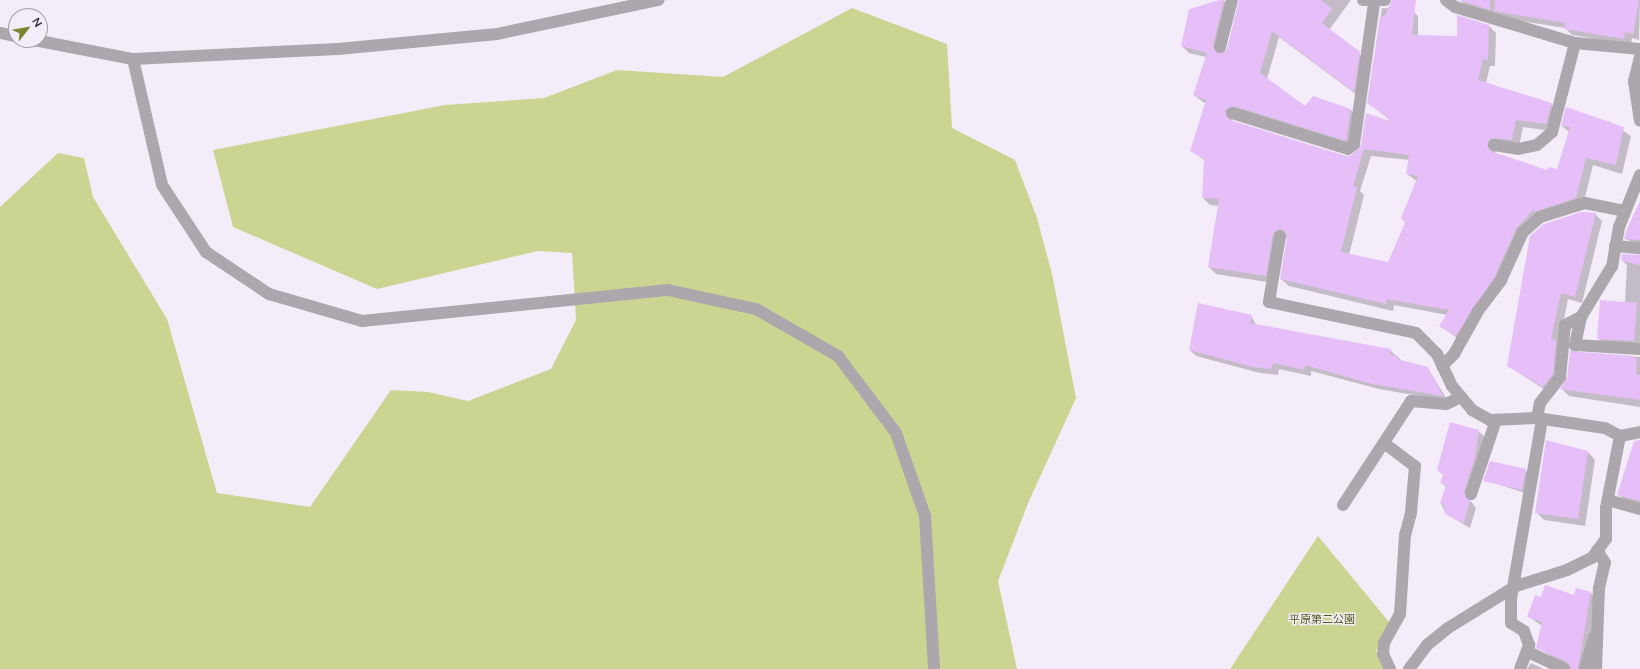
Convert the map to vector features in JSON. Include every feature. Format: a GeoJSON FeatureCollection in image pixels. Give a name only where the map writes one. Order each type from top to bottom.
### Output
{"type":"FeatureCollection","features":[{"type":"Feature","properties":{"kind":"street"},"geometry":{"type":"LineString","coordinates":[[48,43],[133,59],[338,49],[497,34],[658,0]]}},
{"type":"Feature","properties":{"kind":"street"},"geometry":{"type":"LineString","coordinates":[[1220,47],[1232,0]]}},
{"type":"Feature","properties":{"kind":"street"},"geometry":{"type":"LineString","coordinates":[[1446,0],[1456,7],[1575,43],[1640,49]]}},
{"type":"Feature","properties":{"kind":"street"},"geometry":{"type":"LineString","coordinates":[[1232,113],[1348,149],[1354,144],[1374,1]]}},
{"type":"Feature","properties":{"kind":"street"},"geometry":{"type":"LineString","coordinates":[[1494,146],[1518,149],[1537,145],[1552,132],[1575,43]]}},
{"type":"Feature","properties":{"kind":"street"},"geometry":{"type":"LineString","coordinates":[[1640,57],[1634,81],[1640,121]]}},
{"type":"Feature","properties":{"kind":"street"},"geometry":{"type":"LineString","coordinates":[[133,59],[162,185],[206,252],[269,294],[362,321],[668,290],[756,308],[838,356],[896,434],[925,516],[934,669]]}},
{"type":"Feature","properties":{"kind":"street"},"geometry":{"type":"LineString","coordinates":[[1640,175],[1625,211],[1615,246],[1612,266],[1581,318],[1575,345],[1640,349]]}},
{"type":"Feature","properties":{"kind":"street"},"geometry":{"type":"LineString","coordinates":[[1442,366],[1454,354],[1478,310],[1501,280],[1523,232],[1534,222],[1585,203],[1625,211]]}},
{"type":"Feature","properties":{"kind":"street"},"geometry":{"type":"LineString","coordinates":[[1280,236],[1269,302],[1416,333],[1437,354],[1442,366],[1461,397],[1472,410],[1496,420],[1540,419],[1605,428],[1620,436],[1640,432]]}},
{"type":"Feature","properties":{"kind":"street"},"geometry":{"type":"LineString","coordinates":[[1615,246],[1640,248]]}},
{"type":"Feature","properties":{"kind":"street"},"geometry":{"type":"LineString","coordinates":[[1520,669],[1528,652],[1528,637],[1510,618],[1540,419],[1540,402],[1560,377],[1565,325],[1581,318]]}},
{"type":"Feature","properties":{"kind":"street"},"geometry":{"type":"LineString","coordinates":[[1343,505],[1411,401],[1446,404],[1461,397]]}},
{"type":"Feature","properties":{"kind":"street"},"geometry":{"type":"LineString","coordinates":[[1471,494],[1496,420]]}},
{"type":"Feature","properties":{"kind":"street"},"geometry":{"type":"LineString","coordinates":[[1409,669],[1427,645],[1448,628],[1516,586],[1567,570],[1592,558],[1606,539],[1608,500],[1620,436]]}},
{"type":"Feature","properties":{"kind":"street"},"geometry":{"type":"LineString","coordinates":[[1384,443],[1415,466],[1412,513],[1405,535],[1400,614],[1384,642],[1383,654],[1390,669]]}},
{"type":"Feature","properties":{"kind":"street"},"geometry":{"type":"LineString","coordinates":[[1608,500],[1640,509]]}},
{"type":"Feature","properties":{"kind":"street"},"geometry":{"type":"LineString","coordinates":[[1585,669],[1595,636],[1605,563],[1598,550]]}},
{"type":"Feature","properties":{"kind":"street"},"geometry":{"type":"LineString","coordinates":[[1595,636],[1596,669]]}},
{"type":"Feature","properties":{"kind":"street"},"geometry":{"type":"LineString","coordinates":[[1528,652],[1564,669]]}},
{"type":"Feature","properties":{"kind":"green space"},"geometry":{"type":"Polygon","coordinates":[[[852,8],[947,44],[952,128],[1015,160],[1037,218],[1052,274],[1076,398],[1029,501],[998,581],[1017,669],[0,669],[0,207],[58,153],[84,158],[93,197],[167,319],[217,493],[310,507],[391,390],[428,392],[468,401],[551,369],[576,320],[572,253],[538,251],[377,289],[233,227],[213,150],[445,105],[544,98],[617,70],[723,77],[852,8]]]}},
{"type":"Feature","properties":{"kind":"green space","name":"平原第二公園"},"geometry":{"type":"Polygon","coordinates":[[[1318,536],[1389,622],[1376,651],[1386,669],[1230,669],[1318,536]]]}},
{"type":"Feature","properties":{"kind":"building"},"geometry":{"type":"Polygon","coordinates":[[[1224,0],[1213,46],[1218,54],[1227,49],[1239,0],[1321,0],[1332,9],[1322,23],[1360,52],[1354,92],[1272,31],[1260,73],[1305,106],[1313,96],[1351,109],[1346,141],[1234,106],[1225,111],[1230,120],[1346,156],[1352,155],[1361,145],[1366,113],[1393,122],[1367,103],[1380,17],[1385,15],[1392,0],[1416,0],[1412,35],[1457,36],[1457,15],[1489,25],[1488,60],[1483,59],[1478,80],[1552,103],[1546,124],[1516,120],[1512,140],[1491,138],[1487,144],[1490,151],[1547,170],[1548,167],[1557,169],[1570,127],[1561,126],[1566,107],[1624,127],[1616,165],[1586,158],[1576,198],[1534,212],[1535,208],[1516,229],[1495,276],[1456,336],[1439,326],[1449,310],[1387,299],[1386,304],[1280,279],[1287,237],[1282,229],[1273,234],[1266,276],[1208,267],[1219,199],[1202,198],[1204,159],[1190,151],[1206,100],[1193,95],[1207,53],[1181,46],[1189,9],[1224,0]],[[1364,149],[1353,186],[1357,187],[1341,252],[1388,262],[1405,223],[1401,218],[1418,176],[1406,174],[1409,155],[1364,149]]]}},
{"type":"Feature","properties":{"kind":"building"},"geometry":{"type":"Polygon","coordinates":[[[1458,0],[1490,0],[1490,10],[1458,0]]]}},
{"type":"Feature","properties":{"kind":"building"},"geometry":{"type":"Polygon","coordinates":[[[1495,0],[1639,0],[1633,34],[1625,32],[1624,39],[1564,29],[1565,23],[1494,11],[1495,0]]]}},
{"type":"Feature","properties":{"kind":"building"},"geometry":{"type":"Polygon","coordinates":[[[1640,201],[1640,240],[1624,239],[1626,231],[1640,201]]]}},
{"type":"Feature","properties":{"kind":"building"},"geometry":{"type":"Polygon","coordinates":[[[1581,212],[1596,213],[1575,297],[1561,293],[1551,339],[1556,340],[1553,374],[1543,387],[1507,366],[1530,236],[1544,224],[1581,212]]]}},
{"type":"Feature","properties":{"kind":"building"},"geometry":{"type":"Polygon","coordinates":[[[1622,254],[1640,255],[1640,265],[1621,261],[1622,254]]]}},
{"type":"Feature","properties":{"kind":"building"},"geometry":{"type":"Polygon","coordinates":[[[1600,300],[1637,303],[1634,341],[1597,339],[1600,300]]]}},
{"type":"Feature","properties":{"kind":"building"},"geometry":{"type":"Polygon","coordinates":[[[1198,303],[1252,315],[1250,323],[1391,349],[1390,354],[1398,356],[1397,359],[1428,367],[1443,396],[1372,384],[1305,365],[1304,370],[1273,363],[1271,369],[1253,367],[1189,350],[1198,303]]]}},
{"type":"Feature","properties":{"kind":"building"},"geometry":{"type":"Polygon","coordinates":[[[1570,351],[1633,356],[1637,359],[1636,374],[1640,375],[1640,400],[1560,389],[1567,378],[1570,351]]]}},
{"type":"Feature","properties":{"kind":"building"},"geometry":{"type":"Polygon","coordinates":[[[1450,422],[1479,430],[1475,458],[1464,492],[1470,501],[1464,523],[1445,514],[1444,505],[1440,503],[1446,485],[1440,483],[1443,475],[1437,470],[1450,422]]]}},
{"type":"Feature","properties":{"kind":"building"},"geometry":{"type":"Polygon","coordinates":[[[1546,440],[1588,451],[1578,519],[1535,513],[1546,440]]]}},
{"type":"Feature","properties":{"kind":"building"},"geometry":{"type":"Polygon","coordinates":[[[1640,440],[1640,501],[1617,495],[1634,441],[1640,440]]]}},
{"type":"Feature","properties":{"kind":"building"},"geometry":{"type":"Polygon","coordinates":[[[1490,461],[1526,469],[1522,490],[1483,481],[1490,461]]]}},
{"type":"Feature","properties":{"kind":"building"},"geometry":{"type":"Polygon","coordinates":[[[1545,585],[1574,595],[1576,588],[1591,592],[1578,669],[1571,669],[1567,662],[1536,648],[1542,622],[1527,617],[1535,595],[1541,597],[1545,585]]]}}]}
